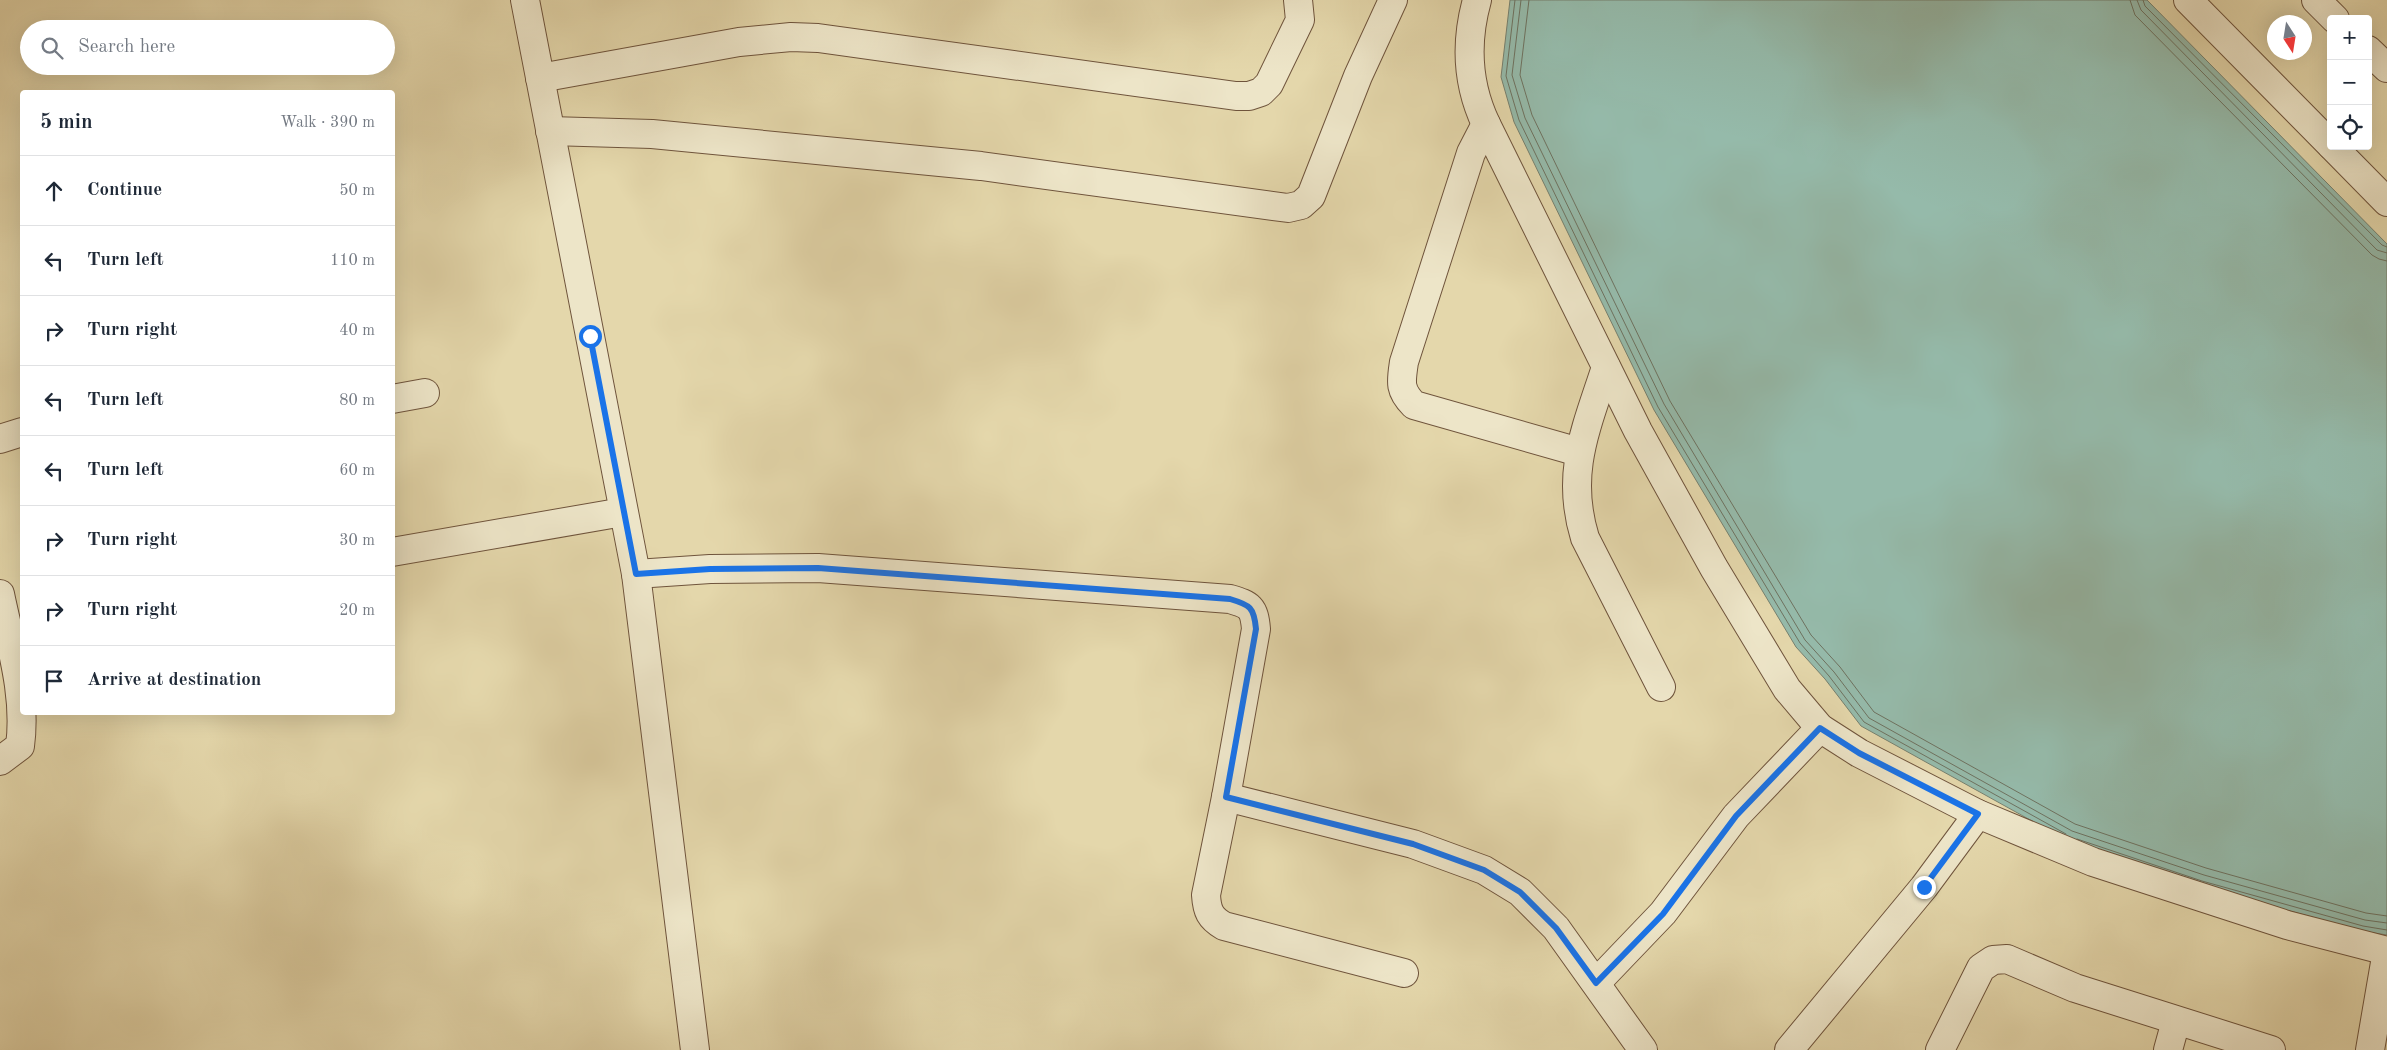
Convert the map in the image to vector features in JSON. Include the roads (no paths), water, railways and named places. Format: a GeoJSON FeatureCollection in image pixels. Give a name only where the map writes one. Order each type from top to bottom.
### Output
{"type":"FeatureCollection","features":[{"type":"Feature","properties":{"kind":"street"},"geometry":{"type":"LineString","coordinates":[[525,0],[636,574],[695,1050]]}},
{"type":"Feature","properties":{"kind":"street"},"geometry":{"type":"LineString","coordinates":[[540,78],[739,42],[791,37],[818,38],[1226,95],[1249,96],[1261,92],[1270,84],[1300,20],[1298,0]]}},
{"type":"Feature","properties":{"kind":"street"},"geometry":{"type":"LineString","coordinates":[[550,130],[652,134],[981,166],[1288,208],[1302,205],[1311,196],[1358,76],[1392,0]]}},
{"type":"Feature","properties":{"kind":"street"},"geometry":{"type":"LineString","coordinates":[[1477,0],[1469,49],[1470,80],[1486,124],[1638,431],[1714,568],[1787,689],[1820,728],[1859,753],[1978,814],[2093,862],[2287,925],[2387,950],[2370,1050]]}},
{"type":"Feature","properties":{"kind":"street"},"geometry":{"type":"LineString","coordinates":[[2188,0],[2327,141]]}},
{"type":"Feature","properties":{"kind":"street"},"geometry":{"type":"LineString","coordinates":[[2316,0],[2331,15]]}},
{"type":"Feature","properties":{"kind":"street"},"geometry":{"type":"LineString","coordinates":[[2372,54],[2387,68]]}},
{"type":"Feature","properties":{"kind":"street"},"geometry":{"type":"LineString","coordinates":[[1486,124],[1471,154],[1404,362],[1401,382],[1404,396],[1414,405],[1579,452]]}},
{"type":"Feature","properties":{"kind":"street"},"geometry":{"type":"LineString","coordinates":[[2336,150],[2387,202]]}},
{"type":"Feature","properties":{"kind":"street"},"geometry":{"type":"LineString","coordinates":[[1606,367],[1579,452],[1576,490],[1578,514],[1585,538],[1661,687]]}},
{"type":"Feature","properties":{"kind":"street"},"geometry":{"type":"LineString","coordinates":[[395,398],[424,393]]}},
{"type":"Feature","properties":{"kind":"street"},"geometry":{"type":"LineString","coordinates":[[0,438],[20,433]]}},
{"type":"Feature","properties":{"kind":"street"},"geometry":{"type":"LineString","coordinates":[[395,551],[623,512]]}},
{"type":"Feature","properties":{"kind":"street"},"geometry":{"type":"LineString","coordinates":[[636,574],[710,569],[818,568],[1230,599],[1246,604],[1255,613],[1256,629],[1226,797],[1206,895],[1207,908],[1212,919],[1224,926],[1404,973]]}},
{"type":"Feature","properties":{"kind":"street"},"geometry":{"type":"LineString","coordinates":[[0,594],[20,696]]}},
{"type":"Feature","properties":{"kind":"street"},"geometry":{"type":"LineString","coordinates":[[0,761],[20,746],[23,725],[22,715]]}},
{"type":"Feature","properties":{"kind":"street"},"geometry":{"type":"LineString","coordinates":[[1596,983],[1663,914],[1736,816],[1820,728]]}},
{"type":"Feature","properties":{"kind":"street"},"geometry":{"type":"LineString","coordinates":[[1226,797],[1413,844],[1484,870],[1520,892],[1556,928],[1644,1050]]}},
{"type":"Feature","properties":{"kind":"street"},"geometry":{"type":"LineString","coordinates":[[1789,1050],[1924,887],[1978,814]]}},
{"type":"Feature","properties":{"kind":"street"},"geometry":{"type":"LineString","coordinates":[[1940,1050],[1981,968],[1993,960],[2007,959],[2075,988],[2271,1050]]}},
{"type":"Feature","properties":{"kind":"street"},"geometry":{"type":"LineString","coordinates":[[2168,1050],[2176,1021]]}},
{"type":"Feature","properties":{"kind":"water"},"geometry":{"type":"Polygon","coordinates":[[[1510,0],[2147,0],[2387,244],[2387,935],[2362,931],[2200,886],[2068,841],[1861,726],[1825,679],[1796,647],[1654,410],[1514,122],[1501,77],[1510,0]]]}}]}
